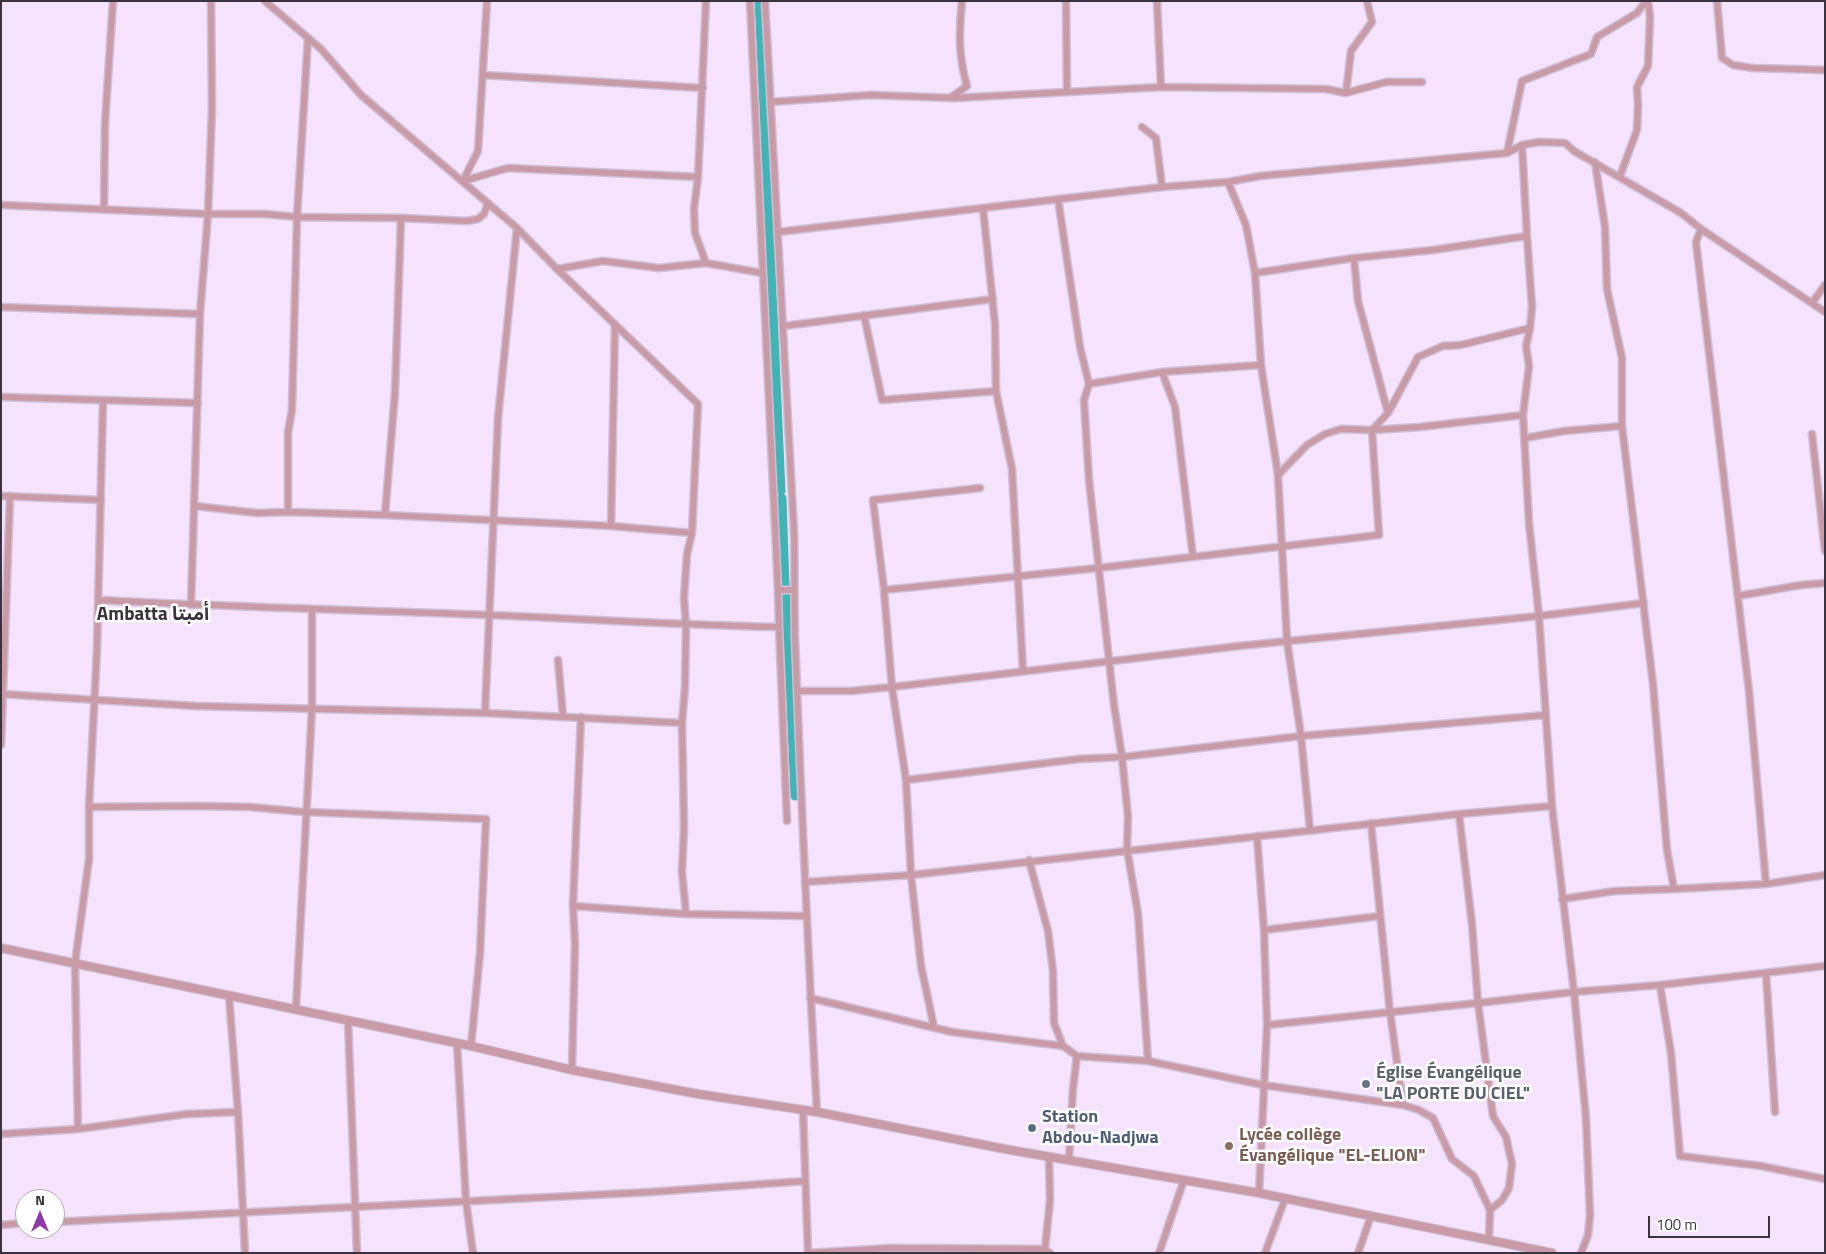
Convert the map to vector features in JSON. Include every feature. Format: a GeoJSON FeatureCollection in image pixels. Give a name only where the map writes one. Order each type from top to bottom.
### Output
{"type":"FeatureCollection","features":[{"type":"Feature","properties":{"kind":"street"},"geometry":{"type":"LineString","coordinates":[[104,208],[105,123],[113,1]]}},
{"type":"Feature","properties":{"kind":"street"},"geometry":{"type":"LineString","coordinates":[[191,605],[200,314],[208,214],[212,108],[211,1]]}},
{"type":"Feature","properties":{"kind":"street"},"geometry":{"type":"LineString","coordinates":[[265,1],[321,49],[360,95],[517,228],[557,269],[698,404],[692,533],[687,554],[684,598],[686,626],[685,688],[682,723],[684,828],[682,872],[686,914]]}},
{"type":"Feature","properties":{"kind":"street"},"geometry":{"type":"LineString","coordinates":[[463,181],[478,151],[487,1]]}},
{"type":"Feature","properties":{"kind":"street"},"geometry":{"type":"LineString","coordinates":[[706,1],[698,177],[694,209],[695,233],[706,263]]}},
{"type":"Feature","properties":{"kind":"street"},"geometry":{"type":"LineString","coordinates":[[750,1],[787,821]]}},
{"type":"Feature","properties":{"kind":"street"},"geometry":{"type":"LineString","coordinates":[[765,1],[784,326],[794,540],[797,691],[816,1112]]}},
{"type":"Feature","properties":{"kind":"street"},"geometry":{"type":"LineString","coordinates":[[950,98],[967,86],[960,62],[959,32],[962,1]]}},
{"type":"Feature","properties":{"kind":"street"},"geometry":{"type":"LineString","coordinates":[[1066,1],[1067,92]]}},
{"type":"Feature","properties":{"kind":"street"},"geometry":{"type":"LineString","coordinates":[[1157,1],[1161,87]]}},
{"type":"Feature","properties":{"kind":"street"},"geometry":{"type":"LineString","coordinates":[[1346,93],[1351,51],[1372,22],[1366,1]]}},
{"type":"Feature","properties":{"kind":"street"},"geometry":{"type":"LineString","coordinates":[[1507,153],[1522,81],[1591,54],[1598,37],[1638,13],[1647,1]]}},
{"type":"Feature","properties":{"kind":"street"},"geometry":{"type":"LineString","coordinates":[[1620,176],[1637,130],[1638,106],[1636,87],[1648,66],[1650,17],[1647,1]]}},
{"type":"Feature","properties":{"kind":"street"},"geometry":{"type":"LineString","coordinates":[[1718,1],[1722,58],[1733,65],[1753,68],[1825,70]]}},
{"type":"Feature","properties":{"kind":"street"},"geometry":{"type":"LineString","coordinates":[[288,512],[288,432],[292,410],[297,217],[308,38]]}},
{"type":"Feature","properties":{"kind":"street"},"geometry":{"type":"LineString","coordinates":[[483,75],[703,88]]}},
{"type":"Feature","properties":{"kind":"street"},"geometry":{"type":"LineString","coordinates":[[771,102],[871,95],[950,98],[1161,87],[1326,89],[1346,93],[1386,82],[1422,82]]}},
{"type":"Feature","properties":{"kind":"street"},"geometry":{"type":"LineString","coordinates":[[1142,127],[1156,138],[1162,187]]}},
{"type":"Feature","properties":{"kind":"street"},"geometry":{"type":"LineString","coordinates":[[778,232],[1162,187],[1228,182],[1260,176],[1507,153],[1522,145],[1539,142],[1565,143],[1574,151],[1681,213],[1701,229],[1825,312]]}},
{"type":"Feature","properties":{"kind":"street"},"geometry":{"type":"LineString","coordinates":[[1522,145],[1532,307],[1526,346],[1528,366],[1523,415],[1529,523],[1539,616],[1552,806],[1574,992],[1586,1118],[1590,1214],[1588,1235],[1581,1253]]}},
{"type":"Feature","properties":{"kind":"street"},"geometry":{"type":"LineString","coordinates":[[1595,162],[1605,228],[1607,289],[1622,358],[1622,426],[1644,603],[1664,822],[1674,889]]}},
{"type":"Feature","properties":{"kind":"street"},"geometry":{"type":"LineString","coordinates":[[463,181],[508,168],[698,177]]}},
{"type":"Feature","properties":{"kind":"street"},"geometry":{"type":"LineString","coordinates":[[1228,182],[1246,225],[1255,273],[1261,365],[1278,475],[1287,641],[1301,736],[1310,830]]}},
{"type":"Feature","properties":{"kind":"street"},"geometry":{"type":"LineString","coordinates":[[1058,199],[1080,347],[1089,384],[1084,400],[1098,568],[1122,757],[1128,818],[1128,849],[1138,914],[1148,1061]]}},
{"type":"Feature","properties":{"kind":"street"},"geometry":{"type":"LineString","coordinates":[[1,205],[208,214],[265,214],[297,217],[467,221],[478,219],[484,214],[488,203]]}},
{"type":"Feature","properties":{"kind":"street"},"geometry":{"type":"LineString","coordinates":[[983,208],[995,324],[996,391],[1012,469],[1023,671]]}},
{"type":"Feature","properties":{"kind":"street"},"geometry":{"type":"LineString","coordinates":[[385,515],[395,392],[401,218]]}},
{"type":"Feature","properties":{"kind":"street"},"geometry":{"type":"LineString","coordinates":[[485,713],[492,520],[498,418],[517,228]]}},
{"type":"Feature","properties":{"kind":"street"},"geometry":{"type":"LineString","coordinates":[[1701,229],[1696,242],[1738,596],[1766,884]]}},
{"type":"Feature","properties":{"kind":"street"},"geometry":{"type":"LineString","coordinates":[[1255,273],[1354,258],[1433,250],[1527,236]]}},
{"type":"Feature","properties":{"kind":"street"},"geometry":{"type":"LineString","coordinates":[[1354,258],[1358,301],[1388,414]]}},
{"type":"Feature","properties":{"kind":"street"},"geometry":{"type":"LineString","coordinates":[[557,269],[603,261],[660,268],[706,263],[762,273]]}},
{"type":"Feature","properties":{"kind":"street"},"geometry":{"type":"LineString","coordinates":[[1812,303],[1825,284]]}},
{"type":"Feature","properties":{"kind":"street"},"geometry":{"type":"LineString","coordinates":[[784,326],[993,299]]}},
{"type":"Feature","properties":{"kind":"street"},"geometry":{"type":"LineString","coordinates":[[1,307],[200,314]]}},
{"type":"Feature","properties":{"kind":"street"},"geometry":{"type":"LineString","coordinates":[[864,315],[882,400],[996,391]]}},
{"type":"Feature","properties":{"kind":"street"},"geometry":{"type":"LineString","coordinates":[[611,526],[615,324]]}},
{"type":"Feature","properties":{"kind":"street"},"geometry":{"type":"LineString","coordinates":[[884,590],[1098,568],[1379,535],[1372,430],[1388,414],[1418,357],[1443,346],[1461,345],[1530,328]]}},
{"type":"Feature","properties":{"kind":"street"},"geometry":{"type":"LineString","coordinates":[[1089,384],[1162,372],[1261,365]]}},
{"type":"Feature","properties":{"kind":"street"},"geometry":{"type":"LineString","coordinates":[[1162,372],[1175,407],[1193,557]]}},
{"type":"Feature","properties":{"kind":"street"},"geometry":{"type":"LineString","coordinates":[[1,397],[198,403]]}},
{"type":"Feature","properties":{"kind":"street"},"geometry":{"type":"LineString","coordinates":[[78,1129],[75,963],[89,859],[89,807],[95,699],[103,401]]}},
{"type":"Feature","properties":{"kind":"street"},"geometry":{"type":"LineString","coordinates":[[1278,475],[1307,445],[1325,434],[1341,429],[1420,428],[1523,415]]}},
{"type":"Feature","properties":{"kind":"street"},"geometry":{"type":"LineString","coordinates":[[1525,438],[1564,431],[1622,426]]}},
{"type":"Feature","properties":{"kind":"street"},"geometry":{"type":"LineString","coordinates":[[1812,434],[1825,551]]}},
{"type":"Feature","properties":{"kind":"street"},"geometry":{"type":"LineString","coordinates":[[934,1027],[921,966],[911,874],[906,780],[892,687],[884,590],[873,500],[980,488]]}},
{"type":"Feature","properties":{"kind":"street"},"geometry":{"type":"LineString","coordinates":[[1,496],[101,500]]}},
{"type":"Feature","properties":{"kind":"street"},"geometry":{"type":"LineString","coordinates":[[1,745],[10,496]]}},
{"type":"Feature","properties":{"kind":"street"},"geometry":{"type":"LineString","coordinates":[[195,506],[257,513],[385,515],[611,526],[692,533]]}},
{"type":"Feature","properties":{"kind":"street"},"geometry":{"type":"LineString","coordinates":[[1738,596],[1825,583]]}},
{"type":"Feature","properties":{"kind":"street"},"geometry":{"type":"LineString","coordinates":[[778,590],[794,590]]}},
{"type":"Feature","properties":{"kind":"street"},"geometry":{"type":"LineString","coordinates":[[98,600],[686,626],[779,627]]}},
{"type":"Feature","properties":{"kind":"street"},"geometry":{"type":"LineString","coordinates":[[797,691],[851,691],[892,687],[1287,641],[1539,616],[1644,603]]}},
{"type":"Feature","properties":{"kind":"street"},"geometry":{"type":"LineString","coordinates":[[296,1008],[312,708],[312,609]]}},
{"type":"Feature","properties":{"kind":"street"},"geometry":{"type":"LineString","coordinates":[[558,660],[563,716]]}},
{"type":"Feature","properties":{"kind":"street"},"geometry":{"type":"LineString","coordinates":[[2,694],[195,706],[485,713],[682,723]]}},
{"type":"Feature","properties":{"kind":"street"},"geometry":{"type":"LineString","coordinates":[[906,780],[1079,758],[1122,757],[1301,736],[1546,716]]}},
{"type":"Feature","properties":{"kind":"street"},"geometry":{"type":"LineString","coordinates":[[572,1070],[575,944],[573,906],[581,717]]}},
{"type":"Feature","properties":{"kind":"street"},"geometry":{"type":"LineString","coordinates":[[805,882],[911,874],[1371,823],[1552,806]]}},
{"type":"Feature","properties":{"kind":"street"},"geometry":{"type":"LineString","coordinates":[[89,807],[250,807],[305,812],[486,819],[481,944],[471,1046]]}},
{"type":"Feature","properties":{"kind":"street"},"geometry":{"type":"LineString","coordinates":[[1459,814],[1471,914],[1478,1003],[1493,1116],[1506,1137],[1512,1164],[1509,1188],[1502,1200],[1490,1210]]}},
{"type":"Feature","properties":{"kind":"street"},"geometry":{"type":"LineString","coordinates":[[1371,823],[1390,1012],[1403,1104]]}},
{"type":"Feature","properties":{"kind":"street"},"geometry":{"type":"LineString","coordinates":[[1257,836],[1264,930],[1267,1025],[1259,1193]]}},
{"type":"Feature","properties":{"kind":"street"},"geometry":{"type":"LineString","coordinates":[[1029,860],[1048,931],[1053,971],[1054,1023],[1063,1046]]}},
{"type":"Feature","properties":{"kind":"street"},"geometry":{"type":"LineString","coordinates":[[1562,899],[1615,890],[1766,884],[1825,875]]}},
{"type":"Feature","properties":{"kind":"street"},"geometry":{"type":"LineString","coordinates":[[573,906],[686,914],[806,916]]}},
{"type":"Feature","properties":{"kind":"street"},"geometry":{"type":"LineString","coordinates":[[1264,930],[1380,916]]}},
{"type":"Feature","properties":{"kind":"street"},"geometry":{"type":"LineString","coordinates":[[1,948],[229,996],[296,1008],[572,1070],[698,1094],[816,1112],[1069,1160],[1259,1193],[1552,1253]]}},
{"type":"Feature","properties":{"kind":"street"},"geometry":{"type":"LineString","coordinates":[[1267,1025],[1574,992],[1660,985],[1825,966]]}},
{"type":"Feature","properties":{"kind":"street"},"geometry":{"type":"LineString","coordinates":[[1766,973],[1775,1112]]}},
{"type":"Feature","properties":{"kind":"street"},"geometry":{"type":"LineString","coordinates":[[1660,985],[1671,1053],[1680,1156],[1761,1166],[1825,1179]]}},
{"type":"Feature","properties":{"kind":"street"},"geometry":{"type":"LineString","coordinates":[[229,996],[238,1112],[245,1253]]}},
{"type":"Feature","properties":{"kind":"street"},"geometry":{"type":"LineString","coordinates":[[810,998],[952,1032],[1063,1046],[1077,1056],[1148,1061],[1263,1085],[1403,1104],[1434,1118],[1452,1159],[1474,1176],[1490,1210],[1489,1239]]}},
{"type":"Feature","properties":{"kind":"street"},"geometry":{"type":"LineString","coordinates":[[348,1020],[354,1136],[357,1253]]}},
{"type":"Feature","properties":{"kind":"street"},"geometry":{"type":"LineString","coordinates":[[458,1043],[466,1201],[473,1253]]}},
{"type":"Feature","properties":{"kind":"street"},"geometry":{"type":"LineString","coordinates":[[1069,1160],[1073,1088],[1077,1056]]}},
{"type":"Feature","properties":{"kind":"street"},"geometry":{"type":"LineString","coordinates":[[803,1111],[808,1253],[891,1248],[1048,1251],[1049,1156]]}},
{"type":"Feature","properties":{"kind":"street"},"geometry":{"type":"LineString","coordinates":[[1,1134],[78,1129],[187,1114],[238,1112]]}},
{"type":"Feature","properties":{"kind":"street"},"geometry":{"type":"LineString","coordinates":[[1160,1253],[1184,1180]]}},
{"type":"Feature","properties":{"kind":"street"},"geometry":{"type":"LineString","coordinates":[[65,1221],[242,1211],[651,1192],[805,1181]]}},
{"type":"Feature","properties":{"kind":"street"},"geometry":{"type":"LineString","coordinates":[[1265,1253],[1285,1199]]}},
{"type":"Feature","properties":{"kind":"street"},"geometry":{"type":"LineString","coordinates":[[1358,1253],[1371,1216]]}},
{"type":"Feature","properties":{"kind":"street"},"geometry":{"type":"LineString","coordinates":[[1,1225],[15,1224]]}},
{"type":"Feature","properties":{"kind":"waterway"},"geometry":{"type":"LineString","coordinates":[[759,1],[781,491]]}},
{"type":"Feature","properties":{"kind":"waterway"},"geometry":{"type":"LineString","coordinates":[[782,498],[785,586]]}},
{"type":"Feature","properties":{"kind":"waterway"},"geometry":{"type":"LineString","coordinates":[[786,597],[795,796]]}},
{"type":"Feature","properties":{"kind":"place","name":"Église Évangélique \"LA PORTE DU CIEL\""},"geometry":{"type":"Point","coordinates":[1366,1084]}},
{"type":"Feature","properties":{"kind":"place","name":"Station Abdou-Nadjwa"},"geometry":{"type":"Point","coordinates":[1032,1128]}},
{"type":"Feature","properties":{"kind":"place","name":"Lycée collège Évangélique \"EL-ELION\""},"geometry":{"type":"Point","coordinates":[1229,1146]}},
{"type":"Feature","properties":{"kind":"district","name":"Ambatta أمبتا"},"geometry":{"type":"Point","coordinates":[153,615]}}]}
